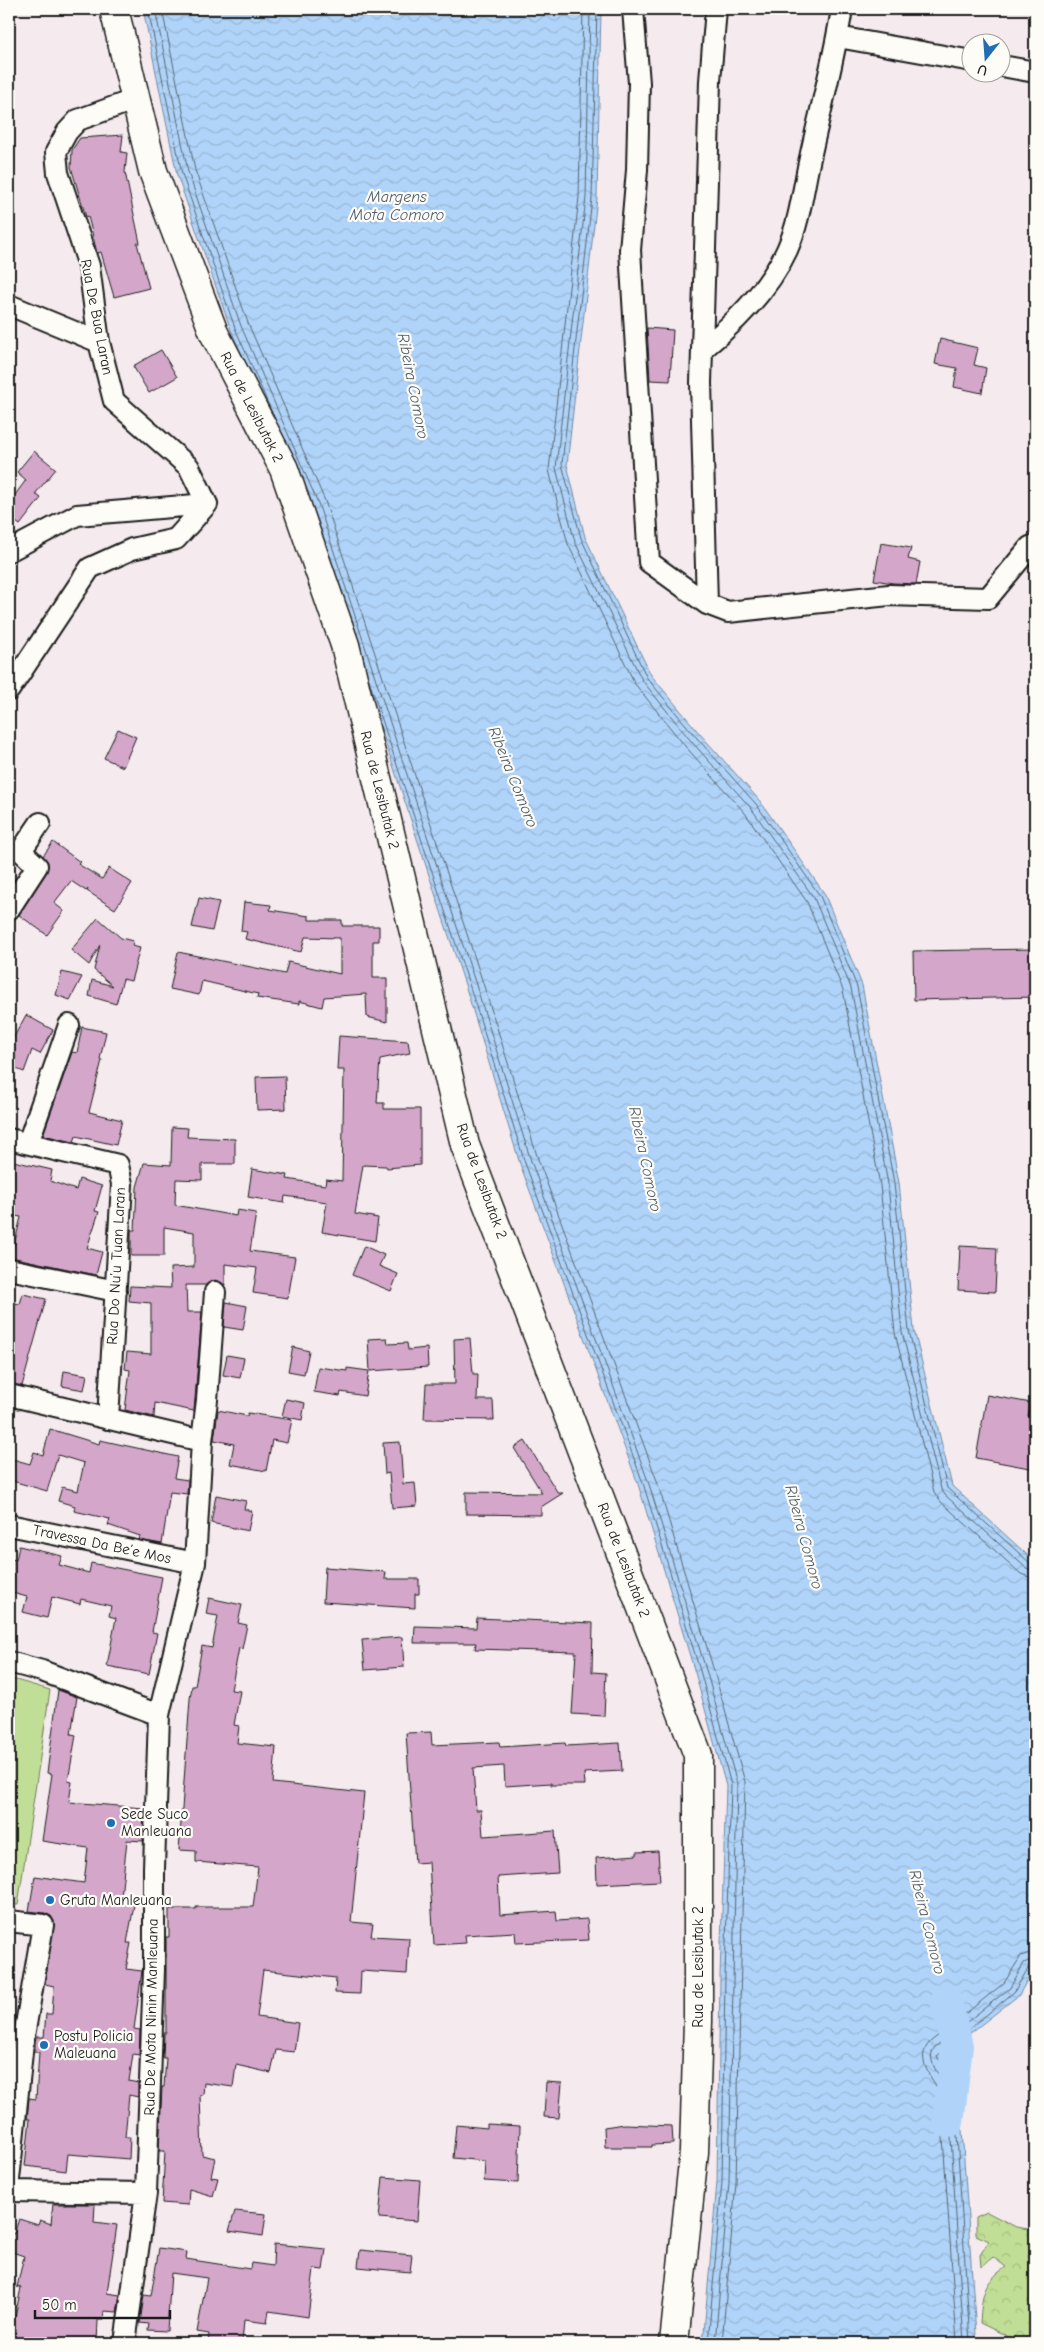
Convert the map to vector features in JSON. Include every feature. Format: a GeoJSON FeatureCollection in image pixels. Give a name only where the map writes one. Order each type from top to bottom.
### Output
{"type":"FeatureCollection","features":[{"type":"Feature","properties":{"kind":"main road","name":"Rua de Lesibutak 2"},"geometry":{"type":"LineString","coordinates":[[114,9],[153,171],[214,333],[284,469],[345,646],[465,1145],[698,1755],[698,2022],[694,2152],[674,2343]]}},
{"type":"Feature","properties":{"kind":"street"},"geometry":{"type":"LineString","coordinates":[[633,9],[639,83],[637,170],[630,250],[649,562],[707,604],[728,612],[889,595],[988,598],[1030,547],[1035,545]]}},
{"type":"Feature","properties":{"kind":"street"},"geometry":{"type":"LineString","coordinates":[[707,604],[701,383],[704,348],[704,260],[710,81],[716,9]]}},
{"type":"Feature","properties":{"kind":"street"},"geometry":{"type":"LineString","coordinates":[[704,348],[726,331],[744,311],[777,269],[787,250],[797,221],[838,37],[842,9]]}},
{"type":"Feature","properties":{"kind":"street"},"geometry":{"type":"LineString","coordinates":[[838,37],[962,59]]}},
{"type":"Feature","properties":{"kind":"street"},"geometry":{"type":"LineString","coordinates":[[1012,68],[1035,72]]}},
{"type":"Feature","properties":{"kind":"street","name":"Rua De Bua Laran"},"geometry":{"type":"LineString","coordinates":[[136,99],[78,120],[67,132],[56,152],[58,173],[90,266],[99,342],[114,401],[189,466],[207,504]]}},
{"type":"Feature","properties":{"kind":"street"},"geometry":{"type":"LineString","coordinates":[[9,305],[99,342]]}},
{"type":"Feature","properties":{"kind":"street"},"geometry":{"type":"LineString","coordinates":[[9,551],[77,515],[207,504]]}},
{"type":"Feature","properties":{"kind":"street"},"geometry":{"type":"LineString","coordinates":[[9,690],[90,568],[132,548],[176,539],[207,504]]}},
{"type":"Feature","properties":{"kind":"street"},"geometry":{"type":"LineString","coordinates":[[9,909],[37,866],[21,852],[40,823]]}},
{"type":"Feature","properties":{"kind":"street"},"geometry":{"type":"LineString","coordinates":[[28,1143],[68,1025]]}},
{"type":"Feature","properties":{"kind":"street","name":"Rua Do Nu’u Tuan Laran"},"geometry":{"type":"LineString","coordinates":[[9,1139],[118,1165],[122,1184],[108,1419]]}},
{"type":"Feature","properties":{"kind":"street"},"geometry":{"type":"LineString","coordinates":[[9,1269],[116,1291]]}},
{"type":"Feature","properties":{"kind":"street","name":"Rua De Mota Ninin Manleuana"},"geometry":{"type":"LineString","coordinates":[[126,2343],[146,2193],[154,1970],[154,1868],[159,1715],[195,1563],[202,1441],[215,1292]]}},
{"type":"Feature","properties":{"kind":"street"},"geometry":{"type":"LineString","coordinates":[[9,1395],[202,1441]]}},
{"type":"Feature","properties":{"kind":"street","name":"Travessa Da Be’e Mos"},"geometry":{"type":"LineString","coordinates":[[9,1525],[195,1563]]}},
{"type":"Feature","properties":{"kind":"street"},"geometry":{"type":"LineString","coordinates":[[9,1662],[42,1671],[159,1715]]}},
{"type":"Feature","properties":{"kind":"street"},"geometry":{"type":"LineString","coordinates":[[9,1921],[43,1926],[16,2042],[9,2180]]}},
{"type":"Feature","properties":{"kind":"street"},"geometry":{"type":"LineString","coordinates":[[9,2191],[146,2193]]}},
{"type":"Feature","properties":{"kind":"green space"},"geometry":{"type":"Polygon","coordinates":[[[9,1678],[50,1690],[18,1905],[9,1904],[9,1678]]]}},
{"type":"Feature","properties":{"kind":"green space"},"geometry":{"type":"Polygon","coordinates":[[[987,2212],[1016,2227],[1035,2230],[1035,2343],[1005,2343],[1013,2339],[980,2323],[985,2291],[992,2279],[1006,2267],[993,2257],[981,2267],[980,2255],[989,2241],[976,2235],[976,2217],[987,2212]]]}},
{"type":"Feature","properties":{"kind":"water","name":"Margens Mota Comoro"},"geometry":{"type":"Polygon","coordinates":[[[143,9],[601,9],[597,198],[567,465],[585,537],[651,675],[700,734],[760,801],[824,893],[862,985],[899,1183],[914,1330],[952,1486],[1035,1562],[1035,1966],[1019,1995],[941,2056],[959,2086],[975,2343],[703,2343],[717,2182],[720,1976],[726,1786],[696,1676],[638,1484],[520,1164],[466,988],[308,506],[231,330],[177,175],[143,9]]]}},
{"type":"Feature","properties":{"kind":"building"},"geometry":{"type":"Polygon","coordinates":[[[123,135],[121,152],[127,153],[125,172],[140,243],[137,243],[149,288],[114,297],[101,252],[97,253],[88,216],[86,217],[71,167],[72,150],[80,138],[123,135]]]}},
{"type":"Feature","properties":{"kind":"building"},"geometry":{"type":"Polygon","coordinates":[[[647,328],[673,330],[670,381],[650,380],[647,328]]]}},
{"type":"Feature","properties":{"kind":"building"},"geometry":{"type":"Polygon","coordinates":[[[940,339],[978,348],[974,365],[986,368],[982,393],[954,387],[957,368],[935,364],[940,339]]]}},
{"type":"Feature","properties":{"kind":"building"},"geometry":{"type":"Polygon","coordinates":[[[161,350],[177,377],[149,393],[133,366],[161,350]]]}},
{"type":"Feature","properties":{"kind":"building"},"geometry":{"type":"Polygon","coordinates":[[[34,451],[56,469],[35,494],[41,498],[20,525],[9,517],[9,503],[26,480],[17,472],[34,451]]]}},
{"type":"Feature","properties":{"kind":"building"},"geometry":{"type":"Polygon","coordinates":[[[881,543],[911,548],[908,559],[920,562],[916,584],[874,580],[881,543]]]}},
{"type":"Feature","properties":{"kind":"building"},"geometry":{"type":"Polygon","coordinates":[[[118,729],[136,737],[123,767],[104,758],[118,729]]]}},
{"type":"Feature","properties":{"kind":"building"},"geometry":{"type":"Polygon","coordinates":[[[53,842],[80,862],[78,864],[102,879],[109,868],[132,883],[115,909],[87,891],[88,889],[86,891],[71,881],[54,903],[64,911],[47,935],[19,915],[47,872],[48,862],[43,856],[53,842]]]}},
{"type":"Feature","properties":{"kind":"building"},"geometry":{"type":"Polygon","coordinates":[[[199,898],[219,902],[212,931],[192,927],[199,898]]]}},
{"type":"Feature","properties":{"kind":"building"},"geometry":{"type":"Polygon","coordinates":[[[244,902],[271,905],[270,910],[309,916],[309,920],[342,920],[342,926],[379,926],[379,941],[373,941],[373,978],[387,978],[387,1022],[367,1017],[366,994],[324,997],[322,1007],[299,1001],[299,1004],[257,998],[258,994],[202,981],[199,995],[170,989],[178,952],[285,974],[288,962],[340,974],[340,938],[305,937],[301,952],[245,939],[247,932],[241,931],[244,902]]]}},
{"type":"Feature","properties":{"kind":"building"},"geometry":{"type":"Polygon","coordinates":[[[98,918],[121,938],[133,941],[132,946],[140,948],[131,981],[123,979],[116,1004],[89,996],[92,980],[113,986],[94,970],[100,945],[89,965],[71,950],[98,918]]]}},
{"type":"Feature","properties":{"kind":"building"},"geometry":{"type":"Polygon","coordinates":[[[1035,949],[1035,997],[914,1000],[913,951],[1035,949]]]}},
{"type":"Feature","properties":{"kind":"building"},"geometry":{"type":"Polygon","coordinates":[[[62,972],[82,977],[70,1000],[56,995],[62,972]]]}},
{"type":"Feature","properties":{"kind":"building"},"geometry":{"type":"Polygon","coordinates":[[[26,1015],[53,1030],[40,1054],[32,1050],[24,1072],[9,1066],[9,1046],[26,1015]]]}},
{"type":"Feature","properties":{"kind":"building"},"geometry":{"type":"Polygon","coordinates":[[[82,1027],[106,1032],[100,1059],[102,1060],[89,1112],[122,1120],[116,1145],[76,1136],[74,1142],[43,1135],[72,1052],[77,1053],[82,1027]]]}},
{"type":"Feature","properties":{"kind":"building"},"geometry":{"type":"Polygon","coordinates":[[[339,1036],[408,1041],[410,1053],[380,1059],[377,1103],[384,1103],[384,1109],[420,1109],[420,1165],[387,1168],[386,1166],[363,1165],[355,1214],[378,1218],[375,1241],[322,1232],[327,1202],[285,1196],[284,1203],[248,1197],[252,1169],[288,1175],[287,1179],[325,1185],[326,1179],[342,1181],[344,1070],[337,1070],[339,1036]]]}},
{"type":"Feature","properties":{"kind":"building"},"geometry":{"type":"Polygon","coordinates":[[[285,1076],[286,1109],[257,1110],[256,1077],[285,1076]]]}},
{"type":"Feature","properties":{"kind":"building"},"geometry":{"type":"Polygon","coordinates":[[[172,1127],[188,1128],[187,1137],[235,1139],[235,1164],[202,1164],[202,1180],[176,1179],[175,1205],[236,1216],[237,1210],[256,1213],[250,1251],[295,1257],[288,1298],[253,1293],[257,1268],[225,1264],[225,1285],[215,1280],[206,1285],[186,1285],[187,1312],[202,1312],[194,1411],[155,1403],[154,1417],[125,1410],[130,1370],[125,1369],[127,1352],[151,1354],[151,1303],[129,1301],[130,1286],[171,1288],[170,1268],[194,1267],[194,1232],[164,1227],[164,1256],[131,1256],[131,1230],[135,1230],[137,1187],[144,1163],[171,1165],[172,1127]]]}},
{"type":"Feature","properties":{"kind":"building"},"geometry":{"type":"Polygon","coordinates":[[[9,1160],[52,1170],[50,1181],[76,1190],[79,1179],[102,1186],[95,1211],[99,1212],[87,1248],[102,1252],[96,1275],[11,1257],[21,1217],[9,1215],[9,1160]]]}},
{"type":"Feature","properties":{"kind":"building"},"geometry":{"type":"Polygon","coordinates":[[[364,1246],[384,1255],[379,1266],[398,1274],[391,1291],[352,1275],[364,1246]]]}},
{"type":"Feature","properties":{"kind":"building"},"geometry":{"type":"Polygon","coordinates":[[[960,1246],[997,1248],[995,1292],[958,1290],[960,1246]]]}},
{"type":"Feature","properties":{"kind":"building"},"geometry":{"type":"Polygon","coordinates":[[[23,1294],[46,1299],[22,1386],[9,1383],[12,1363],[9,1362],[9,1302],[20,1304],[23,1294]]]}},
{"type":"Feature","properties":{"kind":"building"},"geometry":{"type":"Polygon","coordinates":[[[226,1302],[247,1306],[243,1330],[224,1327],[226,1302]]]}},
{"type":"Feature","properties":{"kind":"building"},"geometry":{"type":"Polygon","coordinates":[[[387,1338],[388,1344],[407,1343],[408,1350],[427,1348],[428,1367],[370,1371],[368,1339],[387,1338]]]}},
{"type":"Feature","properties":{"kind":"building"},"geometry":{"type":"Polygon","coordinates":[[[470,1338],[473,1374],[478,1374],[477,1400],[493,1400],[494,1420],[424,1419],[426,1384],[455,1384],[454,1339],[470,1338]]]}},
{"type":"Feature","properties":{"kind":"building"},"geometry":{"type":"Polygon","coordinates":[[[293,1347],[309,1351],[304,1374],[288,1371],[293,1347]]]}},
{"type":"Feature","properties":{"kind":"building"},"geometry":{"type":"Polygon","coordinates":[[[227,1355],[244,1358],[240,1378],[223,1375],[227,1355]]]}},
{"type":"Feature","properties":{"kind":"building"},"geometry":{"type":"Polygon","coordinates":[[[318,1367],[347,1371],[347,1368],[369,1371],[365,1396],[341,1392],[340,1396],[314,1392],[318,1367]]]}},
{"type":"Feature","properties":{"kind":"building"},"geometry":{"type":"Polygon","coordinates":[[[64,1371],[87,1375],[84,1390],[62,1386],[64,1371]]]}},
{"type":"Feature","properties":{"kind":"building"},"geometry":{"type":"Polygon","coordinates":[[[987,1395],[1031,1403],[1028,1416],[1035,1417],[1035,1469],[976,1458],[987,1395]]]}},
{"type":"Feature","properties":{"kind":"building"},"geometry":{"type":"Polygon","coordinates":[[[286,1399],[305,1403],[302,1420],[282,1416],[286,1399]]]}},
{"type":"Feature","properties":{"kind":"building"},"geometry":{"type":"Polygon","coordinates":[[[218,1410],[247,1416],[248,1413],[292,1420],[287,1443],[272,1440],[266,1471],[230,1464],[234,1444],[214,1440],[218,1410]]]}},
{"type":"Feature","properties":{"kind":"building"},"geometry":{"type":"Polygon","coordinates":[[[50,1429],[99,1444],[100,1440],[178,1457],[174,1478],[188,1480],[187,1494],[170,1492],[162,1544],[139,1540],[140,1536],[108,1525],[110,1519],[74,1511],[75,1506],[58,1501],[62,1487],[78,1491],[84,1463],[58,1455],[47,1491],[9,1480],[9,1458],[30,1464],[34,1452],[43,1455],[50,1429]]]}},
{"type":"Feature","properties":{"kind":"building"},"geometry":{"type":"Polygon","coordinates":[[[525,1441],[558,1493],[563,1493],[541,1507],[541,1515],[466,1514],[466,1492],[542,1493],[514,1448],[525,1441]]]}},
{"type":"Feature","properties":{"kind":"building"},"geometry":{"type":"Polygon","coordinates":[[[400,1442],[403,1484],[415,1483],[417,1506],[392,1508],[389,1473],[385,1474],[383,1443],[400,1442]]]}},
{"type":"Feature","properties":{"kind":"building"},"geometry":{"type":"Polygon","coordinates":[[[216,1495],[246,1501],[244,1509],[252,1511],[248,1531],[211,1523],[216,1495]]]}},
{"type":"Feature","properties":{"kind":"building"},"geometry":{"type":"Polygon","coordinates":[[[19,1546],[62,1556],[59,1565],[89,1573],[91,1563],[162,1577],[152,1632],[157,1633],[149,1674],[107,1666],[116,1618],[109,1616],[111,1606],[81,1599],[80,1604],[52,1597],[47,1618],[23,1612],[27,1597],[9,1592],[9,1568],[11,1559],[16,1560],[19,1546]]]}},
{"type":"Feature","properties":{"kind":"building"},"geometry":{"type":"Polygon","coordinates":[[[325,1567],[386,1572],[385,1579],[419,1579],[419,1594],[415,1594],[415,1608],[323,1602],[325,1567]]]}},
{"type":"Feature","properties":{"kind":"building"},"geometry":{"type":"Polygon","coordinates":[[[209,1598],[242,1605],[238,1623],[247,1625],[242,1649],[239,1648],[231,1690],[240,1691],[234,1725],[239,1726],[237,1743],[276,1747],[273,1783],[364,1793],[351,1922],[373,1924],[371,1936],[409,1938],[407,1974],[361,1971],[360,1994],[335,1993],[336,1978],[263,1970],[257,2017],[298,2023],[294,2052],[276,2050],[271,2073],[236,2065],[233,2087],[204,2083],[203,2095],[200,2095],[202,2155],[215,2158],[211,2177],[218,2178],[213,2196],[189,2189],[188,2205],[162,2203],[165,2151],[159,2151],[162,2087],[164,2087],[166,2058],[163,2058],[164,2033],[166,2033],[166,1937],[169,1937],[169,1909],[253,1907],[258,1867],[196,1862],[196,1851],[179,1850],[192,1686],[195,1686],[202,1646],[212,1648],[218,1616],[206,1614],[209,1598]]]}},
{"type":"Feature","properties":{"kind":"building"},"geometry":{"type":"Polygon","coordinates":[[[477,1618],[593,1623],[592,1672],[606,1673],[604,1716],[572,1714],[576,1652],[475,1649],[476,1643],[414,1643],[415,1626],[476,1628],[477,1618]]]}},
{"type":"Feature","properties":{"kind":"building"},"geometry":{"type":"Polygon","coordinates":[[[402,1637],[404,1667],[365,1670],[362,1640],[402,1637]]]}},
{"type":"Feature","properties":{"kind":"building"},"geometry":{"type":"Polygon","coordinates":[[[58,1690],[77,1697],[71,1734],[76,1735],[68,1781],[72,1782],[69,1802],[144,1808],[143,1841],[127,1840],[121,1897],[135,1900],[127,1943],[131,1943],[126,1969],[142,1971],[134,2029],[140,2030],[139,2055],[133,2054],[129,2081],[138,2083],[138,2097],[129,2095],[125,2137],[130,2137],[129,2159],[68,2154],[66,2171],[25,2166],[30,2119],[27,2119],[29,2098],[36,2099],[39,2052],[35,2052],[36,2037],[44,2037],[46,2014],[52,2014],[54,1986],[45,1984],[54,1921],[51,1916],[45,1913],[29,1911],[35,1876],[84,1883],[88,1848],[42,1841],[52,1774],[47,1773],[58,1690]]]}},
{"type":"Feature","properties":{"kind":"building"},"geometry":{"type":"Polygon","coordinates":[[[431,1732],[432,1745],[499,1742],[500,1747],[565,1743],[566,1746],[620,1743],[622,1771],[584,1773],[585,1785],[551,1785],[551,1783],[505,1786],[504,1766],[473,1768],[476,1810],[481,1810],[483,1836],[555,1831],[558,1873],[498,1877],[500,1915],[556,1911],[557,1921],[587,1919],[589,1940],[516,1943],[515,1932],[465,1935],[466,1943],[434,1945],[429,1862],[415,1863],[406,1733],[431,1732]]]}},
{"type":"Feature","properties":{"kind":"building"},"geometry":{"type":"Polygon","coordinates":[[[658,1851],[660,1881],[597,1884],[596,1858],[637,1855],[637,1852],[658,1851]]]}},
{"type":"Feature","properties":{"kind":"building"},"geometry":{"type":"Polygon","coordinates":[[[546,2082],[562,2083],[559,2118],[544,2117],[546,2082]]]}},
{"type":"Feature","properties":{"kind":"building"},"geometry":{"type":"Polygon","coordinates":[[[487,2124],[520,2126],[518,2183],[484,2181],[485,2161],[453,2158],[456,2125],[487,2128],[487,2124]]]}},
{"type":"Feature","properties":{"kind":"building"},"geometry":{"type":"Polygon","coordinates":[[[625,2124],[672,2126],[673,2144],[652,2145],[652,2147],[605,2147],[604,2127],[625,2124]]]}},
{"type":"Feature","properties":{"kind":"building"},"geometry":{"type":"Polygon","coordinates":[[[383,2177],[420,2180],[417,2221],[379,2218],[383,2177]]]}},
{"type":"Feature","properties":{"kind":"building"},"geometry":{"type":"Polygon","coordinates":[[[53,2204],[95,2204],[94,2222],[117,2225],[107,2293],[120,2295],[117,2312],[104,2311],[103,2320],[98,2320],[97,2343],[31,2343],[10,2340],[21,2288],[17,2287],[24,2256],[9,2251],[12,2233],[14,2234],[19,2219],[38,2225],[40,2220],[51,2224],[53,2204]]]}},
{"type":"Feature","properties":{"kind":"building"},"geometry":{"type":"Polygon","coordinates":[[[235,2211],[266,2214],[263,2236],[229,2231],[235,2211]]]}},
{"type":"Feature","properties":{"kind":"building"},"geometry":{"type":"Polygon","coordinates":[[[274,2244],[326,2249],[323,2270],[314,2269],[308,2317],[269,2311],[267,2323],[244,2320],[242,2343],[208,2343],[209,2334],[197,2332],[207,2278],[171,2273],[167,2331],[148,2330],[149,2324],[140,2323],[144,2295],[151,2296],[159,2248],[187,2252],[186,2259],[250,2269],[251,2263],[273,2266],[274,2244]]]}},
{"type":"Feature","properties":{"kind":"building"},"geometry":{"type":"Polygon","coordinates":[[[360,2250],[412,2255],[410,2272],[358,2267],[360,2250]]]}},
{"type":"Feature","properties":{"kind":"waterway","name":"Ribeira Comoro"},"geometry":{"type":"LineString","coordinates":[[946,2001],[957,2046],[948,2122]]}},
{"type":"Feature","properties":{"kind":"place","name":"Sede Suco Manleuana"},"geometry":{"type":"Point","coordinates":[111,1823]}},
{"type":"Feature","properties":{"kind":"place","name":"Gruta Manleuana"},"geometry":{"type":"Point","coordinates":[50,1900]}},
{"type":"Feature","properties":{"kind":"place","name":"Postu Policia Maleuana"},"geometry":{"type":"Point","coordinates":[44,2045]}}]}
